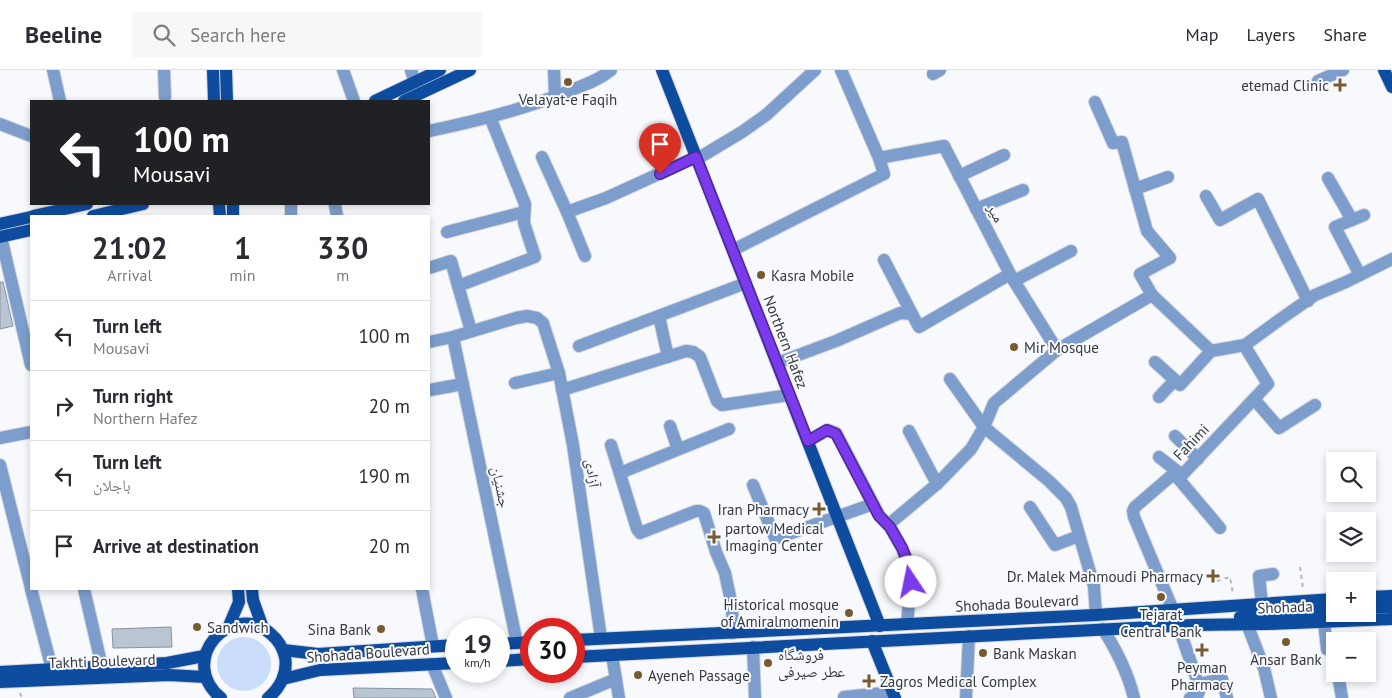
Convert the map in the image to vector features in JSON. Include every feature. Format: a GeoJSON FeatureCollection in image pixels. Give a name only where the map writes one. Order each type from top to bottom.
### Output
{"type":"FeatureCollection","features":[{"type":"Feature","properties":{"kind":"main road"},"geometry":{"type":"LineString","coordinates":[[212,70],[214,100]]}},
{"type":"Feature","properties":{"kind":"main road"},"geometry":{"type":"LineString","coordinates":[[226,70],[228,100]]}},
{"type":"Feature","properties":{"kind":"main road"},"geometry":{"type":"LineString","coordinates":[[377,100],[413,76],[440,70]]}},
{"type":"Feature","properties":{"kind":"main road"},"geometry":{"type":"LineString","coordinates":[[406,100],[470,70]]}},
{"type":"Feature","properties":{"kind":"main road","name":"Northern Hafez"},"geometry":{"type":"LineString","coordinates":[[662,70],[880,626]]}},
{"type":"Feature","properties":{"kind":"main road"},"geometry":{"type":"LineString","coordinates":[[1384,70],[1392,86]]}},
{"type":"Feature","properties":{"kind":"main road"},"geometry":{"type":"LineString","coordinates":[[36,215],[82,205]]}},
{"type":"Feature","properties":{"kind":"main road"},"geometry":{"type":"LineString","coordinates":[[103,215],[139,205]]}},
{"type":"Feature","properties":{"kind":"main road"},"geometry":{"type":"LineString","coordinates":[[0,222],[30,216]]}},
{"type":"Feature","properties":{"kind":"main road"},"geometry":{"type":"LineString","coordinates":[[1,237],[30,230]]}},
{"type":"Feature","properties":{"kind":"main road"},"geometry":{"type":"LineString","coordinates":[[228,628],[239,602],[238,590]]}},
{"type":"Feature","properties":{"kind":"main road"},"geometry":{"type":"LineString","coordinates":[[252,590],[253,600],[263,628]]}},
{"type":"Feature","properties":{"kind":"main road"},"geometry":{"type":"LineString","coordinates":[[1376,597],[1392,596]]}},
{"type":"Feature","properties":{"kind":"main road","name":"Shohada"},"geometry":{"type":"LineString","coordinates":[[1193,608],[1326,600]]}},
{"type":"Feature","properties":{"kind":"main road"},"geometry":{"type":"LineString","coordinates":[[1376,608],[1392,607]]}},
{"type":"Feature","properties":{"kind":"main road"},"geometry":{"type":"LineString","coordinates":[[1193,608],[1251,620]]}},
{"type":"Feature","properties":{"kind":"main road","name":"Shohada Boulevard"},"geometry":{"type":"LineString","coordinates":[[585,639],[1096,615],[1193,608]]}},
{"type":"Feature","properties":{"kind":"main road"},"geometry":{"type":"LineString","coordinates":[[1178,626],[1326,611]]}},
{"type":"Feature","properties":{"kind":"main road","name":"Shohada"},"geometry":{"type":"LineString","coordinates":[[1251,620],[1324,622],[1392,619]]}},
{"type":"Feature","properties":{"kind":"main road"},"geometry":{"type":"LineString","coordinates":[[220,698],[209,686],[205,677],[204,656],[213,639],[220,632],[242,624],[249,624],[263,628],[275,638],[283,650],[285,664],[283,679],[280,686],[269,698]]}},
{"type":"Feature","properties":{"kind":"main road"},"geometry":{"type":"LineString","coordinates":[[880,626],[872,641],[894,695]]}},
{"type":"Feature","properties":{"kind":"main road","name":"Shohada Boulevard"},"geometry":{"type":"LineString","coordinates":[[585,656],[1178,626]]}},
{"type":"Feature","properties":{"kind":"main road"},"geometry":{"type":"LineString","coordinates":[[510,644],[520,644]]}},
{"type":"Feature","properties":{"kind":"main road","name":"Shohada Boulevard"},"geometry":{"type":"LineString","coordinates":[[283,650],[318,654],[445,645]]}},
{"type":"Feature","properties":{"kind":"main road","name":"Takhti Boulevard"},"geometry":{"type":"LineString","coordinates":[[0,672],[167,663],[204,656]]}},
{"type":"Feature","properties":{"kind":"main road","name":"Shohada Boulevard"},"geometry":{"type":"LineString","coordinates":[[283,679],[320,670],[445,663]]}},
{"type":"Feature","properties":{"kind":"main road","name":"Takhti Boulevard"},"geometry":{"type":"LineString","coordinates":[[0,682],[169,675],[205,677]]}},
{"type":"Feature","properties":{"kind":"street"},"geometry":{"type":"LineString","coordinates":[[53,70],[60,100]]}},
{"type":"Feature","properties":{"kind":"street"},"geometry":{"type":"LineString","coordinates":[[164,70],[165,97]]}},
{"type":"Feature","properties":{"kind":"street"},"geometry":{"type":"LineString","coordinates":[[343,70],[354,100]]}},
{"type":"Feature","properties":{"kind":"street"},"geometry":{"type":"LineString","coordinates":[[554,70],[555,97]]}},
{"type":"Feature","properties":{"kind":"street"},"geometry":{"type":"LineString","coordinates":[[430,131],[477,121],[555,97],[602,78],[611,70]]}},
{"type":"Feature","properties":{"kind":"street"},"geometry":{"type":"LineString","coordinates":[[567,212],[606,198],[697,158],[742,132],[766,115],[815,70]]}},
{"type":"Feature","properties":{"kind":"street"},"geometry":{"type":"LineString","coordinates":[[733,250],[884,174],[841,70]]}},
{"type":"Feature","properties":{"kind":"street"},"geometry":{"type":"LineString","coordinates":[[1318,81],[1343,70]]}},
{"type":"Feature","properties":{"kind":"street"},"geometry":{"type":"LineString","coordinates":[[1095,102],[1113,143],[1122,142],[1147,230],[1170,258],[1140,274],[1152,295],[1211,351]]}},
{"type":"Feature","properties":{"kind":"street"},"geometry":{"type":"LineString","coordinates":[[458,286],[535,257],[524,223],[525,204],[490,117]]}},
{"type":"Feature","properties":{"kind":"street"},"geometry":{"type":"LineString","coordinates":[[0,124],[30,136]]}},
{"type":"Feature","properties":{"kind":"street","name":"میر"},"geometry":{"type":"LineString","coordinates":[[879,158],[944,146],[1012,277],[1057,350]]}},
{"type":"Feature","properties":{"kind":"street"},"geometry":{"type":"LineString","coordinates":[[959,176],[1004,155]]}},
{"type":"Feature","properties":{"kind":"street"},"geometry":{"type":"LineString","coordinates":[[542,157],[585,256]]}},
{"type":"Feature","properties":{"kind":"street"},"geometry":{"type":"LineString","coordinates":[[1135,189],[1168,177]]}},
{"type":"Feature","properties":{"kind":"street"},"geometry":{"type":"LineString","coordinates":[[1328,178],[1352,220]]}},
{"type":"Feature","properties":{"kind":"street"},"geometry":{"type":"LineString","coordinates":[[976,209],[1023,190]]}},
{"type":"Feature","properties":{"kind":"street"},"geometry":{"type":"LineString","coordinates":[[1206,196],[1220,220],[1258,200],[1308,300]]}},
{"type":"Feature","properties":{"kind":"street"},"geometry":{"type":"LineString","coordinates":[[448,232],[524,212]]}},
{"type":"Feature","properties":{"kind":"street"},"geometry":{"type":"LineString","coordinates":[[1360,275],[1335,227],[1364,215]]}},
{"type":"Feature","properties":{"kind":"street"},"geometry":{"type":"LineString","coordinates":[[1,237],[30,361]]}},
{"type":"Feature","properties":{"kind":"street"},"geometry":{"type":"LineString","coordinates":[[884,260],[918,327],[1012,277],[1071,251]]}},
{"type":"Feature","properties":{"kind":"street"},"geometry":{"type":"LineString","coordinates":[[1156,362],[1180,385],[1211,351],[1244,345],[1315,295],[1392,259]]}},
{"type":"Feature","properties":{"kind":"street"},"geometry":{"type":"LineString","coordinates":[[430,268],[451,261],[471,331],[430,342]]}},
{"type":"Feature","properties":{"kind":"street"},"geometry":{"type":"LineString","coordinates":[[579,346],[746,283]]}},
{"type":"Feature","properties":{"kind":"street"},"geometry":{"type":"LineString","coordinates":[[888,525],[937,484],[971,449],[984,427],[994,403],[1057,350],[1152,295]]}},
{"type":"Feature","properties":{"kind":"street"},"geometry":{"type":"LineString","coordinates":[[777,363],[836,342],[900,313],[912,314]]}},
{"type":"Feature","properties":{"kind":"street","name":"آزادی"},"geometry":{"type":"LineString","coordinates":[[471,331],[527,316],[537,318],[543,323],[559,373],[573,444],[601,638]]}},
{"type":"Feature","properties":{"kind":"street"},"geometry":{"type":"LineString","coordinates":[[659,316],[668,358]]}},
{"type":"Feature","properties":{"kind":"street","name":"جشنیان"},"geometry":{"type":"LineString","coordinates":[[453,337],[517,644]]}},
{"type":"Feature","properties":{"kind":"street","name":"Fahimi"},"geometry":{"type":"LineString","coordinates":[[1173,610],[1134,517],[1135,507],[1171,476],[1180,476],[1268,384],[1244,345]]}},
{"type":"Feature","properties":{"kind":"street"},"geometry":{"type":"LineString","coordinates":[[562,390],[686,351],[694,352],[700,357],[718,401],[722,405],[790,395]]}},
{"type":"Feature","properties":{"kind":"street"},"geometry":{"type":"LineString","coordinates":[[514,383],[559,373]]}},
{"type":"Feature","properties":{"kind":"street"},"geometry":{"type":"LineString","coordinates":[[950,379],[984,427],[1049,480],[1066,498],[1071,507],[1094,586],[1096,615]]}},
{"type":"Feature","properties":{"kind":"street"},"geometry":{"type":"LineString","coordinates":[[1159,397],[1175,380]]}},
{"type":"Feature","properties":{"kind":"street"},"geometry":{"type":"LineString","coordinates":[[430,390],[463,384]]}},
{"type":"Feature","properties":{"kind":"street"},"geometry":{"type":"LineString","coordinates":[[1254,399],[1279,428],[1314,405]]}},
{"type":"Feature","properties":{"kind":"street"},"geometry":{"type":"LineString","coordinates":[[670,426],[678,449]]}},
{"type":"Feature","properties":{"kind":"street"},"geometry":{"type":"LineString","coordinates":[[620,473],[729,429]]}},
{"type":"Feature","properties":{"kind":"street"},"geometry":{"type":"LineString","coordinates":[[808,441],[827,430],[836,434],[879,516],[888,525],[902,548],[908,563],[911,582],[907,624]]}},
{"type":"Feature","properties":{"kind":"street"},"geometry":{"type":"LineString","coordinates":[[909,431],[937,484]]}},
{"type":"Feature","properties":{"kind":"street"},"geometry":{"type":"LineString","coordinates":[[0,438],[30,432]]}},
{"type":"Feature","properties":{"kind":"street"},"geometry":{"type":"LineString","coordinates":[[1175,436],[1198,459]]}},
{"type":"Feature","properties":{"kind":"street"},"geometry":{"type":"LineString","coordinates":[[611,446],[637,529],[640,533],[696,511],[704,513],[716,552],[726,573],[732,606],[732,633]]}},
{"type":"Feature","properties":{"kind":"street"},"geometry":{"type":"LineString","coordinates":[[1158,457],[1180,476],[1220,528]]}},
{"type":"Feature","properties":{"kind":"street"},"geometry":{"type":"LineString","coordinates":[[0,465],[30,585]]}},
{"type":"Feature","properties":{"kind":"street"},"geometry":{"type":"LineString","coordinates":[[754,485],[775,538],[873,504]]}},
{"type":"Feature","properties":{"kind":"street"},"geometry":{"type":"LineString","coordinates":[[1030,507],[1055,546],[1079,536]]}},
{"type":"Feature","properties":{"kind":"street"},"geometry":{"type":"LineString","coordinates":[[1262,604],[1259,576],[1273,574]]}},
{"type":"Feature","properties":{"kind":"street"},"geometry":{"type":"LineString","coordinates":[[31,590],[52,669]]}},
{"type":"Feature","properties":{"kind":"street"},"geometry":{"type":"LineString","coordinates":[[84,590],[102,667]]}},
{"type":"Feature","properties":{"kind":"street"},"geometry":{"type":"LineString","coordinates":[[422,590],[433,646]]}},
{"type":"Feature","properties":{"kind":"street"},"geometry":{"type":"LineString","coordinates":[[1251,620],[1271,698]]}},
{"type":"Feature","properties":{"kind":"street"},"geometry":{"type":"LineString","coordinates":[[1324,622],[1326,649]]}},
{"type":"Feature","properties":{"kind":"street"},"geometry":{"type":"LineString","coordinates":[[1178,626],[1200,689],[1198,694],[1190,698]]}},
{"type":"Feature","properties":{"kind":"street"},"geometry":{"type":"LineString","coordinates":[[1103,629],[1121,662],[1134,698]]}},
{"type":"Feature","properties":{"kind":"street"},"geometry":{"type":"LineString","coordinates":[[966,698],[969,636]]}},
{"type":"Feature","properties":{"kind":"street"},"geometry":{"type":"LineString","coordinates":[[753,647],[755,698]]}},
{"type":"Feature","properties":{"kind":"street"},"geometry":{"type":"LineString","coordinates":[[612,655],[619,698]]}},
{"type":"Feature","properties":{"kind":"street"},"geometry":{"type":"LineString","coordinates":[[432,664],[446,698]]}},
{"type":"Feature","properties":{"kind":"street"},"geometry":{"type":"LineString","coordinates":[[570,698],[616,679]]}},
{"type":"Feature","properties":{"kind":"street"},"geometry":{"type":"LineString","coordinates":[[1198,684],[1222,679],[1227,698]]}},
{"type":"Feature","properties":{"kind":"street"},"geometry":{"type":"LineString","coordinates":[[1339,682],[1342,698]]}},
{"type":"Feature","properties":{"kind":"street"},"geometry":{"type":"LineString","coordinates":[[844,697],[894,695]]}},
{"type":"Feature","properties":{"kind":"path"},"geometry":{"type":"LineString","coordinates":[[1300,567],[1304,601]]}},
{"type":"Feature","properties":{"kind":"path"},"geometry":{"type":"LineString","coordinates":[[1216,581],[1230,577],[1234,606]]}},
{"type":"Feature","properties":{"kind":"shaded area"},"geometry":{"type":"Polygon","coordinates":[[[244,637],[254,639],[263,645],[269,654],[271,664],[269,674],[263,683],[254,689],[244,691],[234,689],[225,683],[219,674],[217,664],[219,654],[225,645],[234,639],[244,637]]]}},
{"type":"Feature","properties":{"kind":"building"},"geometry":{"type":"Polygon","coordinates":[[[0,282],[3,282],[13,326],[0,329],[0,282]]]}},
{"type":"Feature","properties":{"kind":"building"},"geometry":{"type":"Polygon","coordinates":[[[171,627],[172,647],[113,648],[112,629],[171,627]]]}},
{"type":"Feature","properties":{"kind":"building"},"geometry":{"type":"Polygon","coordinates":[[[353,688],[432,689],[436,698],[354,698],[353,688]]]}},
{"type":"Feature","properties":{"kind":"place","name":"Velayat-e Faqih"},"geometry":{"type":"Point","coordinates":[568,82]}},
{"type":"Feature","properties":{"kind":"place","name":"etemad Clinic"},"geometry":{"type":"Point","coordinates":[1340,85]}},
{"type":"Feature","properties":{"kind":"place","name":"Kasra Mobile"},"geometry":{"type":"Point","coordinates":[761,275]}},
{"type":"Feature","properties":{"kind":"place","name":"Mir Mosque"},"geometry":{"type":"Point","coordinates":[1014,347]}},
{"type":"Feature","properties":{"kind":"place","name":"Iran Pharmacy"},"geometry":{"type":"Point","coordinates":[819,509]}},
{"type":"Feature","properties":{"kind":"place","name":"partow Medical Imaging Center"},"geometry":{"type":"Point","coordinates":[714,537]}},
{"type":"Feature","properties":{"kind":"place","name":"Dr. Malek Mahmoudi Pharmacy"},"geometry":{"type":"Point","coordinates":[1213,576]}},
{"type":"Feature","properties":{"kind":"place","name":"Tejarat Central Bank"},"geometry":{"type":"Point","coordinates":[1161,597]}},
{"type":"Feature","properties":{"kind":"place","name":"Historical mosque of Amiralmomenin"},"geometry":{"type":"Point","coordinates":[849,613]}},
{"type":"Feature","properties":{"kind":"place","name":"Sandwich"},"geometry":{"type":"Point","coordinates":[197,627]}},
{"type":"Feature","properties":{"kind":"place","name":"Sina Bank"},"geometry":{"type":"Point","coordinates":[381,629]}},
{"type":"Feature","properties":{"kind":"place","name":"Ansar Bank"},"geometry":{"type":"Point","coordinates":[1286,642]}},
{"type":"Feature","properties":{"kind":"place","name":"Peyman Pharmacy"},"geometry":{"type":"Point","coordinates":[1202,650]}},
{"type":"Feature","properties":{"kind":"place","name":"Bank Maskan"},"geometry":{"type":"Point","coordinates":[983,653]}},
{"type":"Feature","properties":{"kind":"place","name":"فروشگاه عطر صیرفی"},"geometry":{"type":"Point","coordinates":[768,663]}},
{"type":"Feature","properties":{"kind":"place","name":"Ayeneh Passage"},"geometry":{"type":"Point","coordinates":[638,675]}},
{"type":"Feature","properties":{"kind":"place","name":"Zagros Medical Complex"},"geometry":{"type":"Point","coordinates":[869,681]}},
{"type":"Feature","properties":{"kind":"route"},"geometry":{"type":"LineString","coordinates":[[660,174],[696,157],[808,441],[827,430],[836,434],[879,516],[890,527],[902,548],[908,563],[911,582]]}}]}
